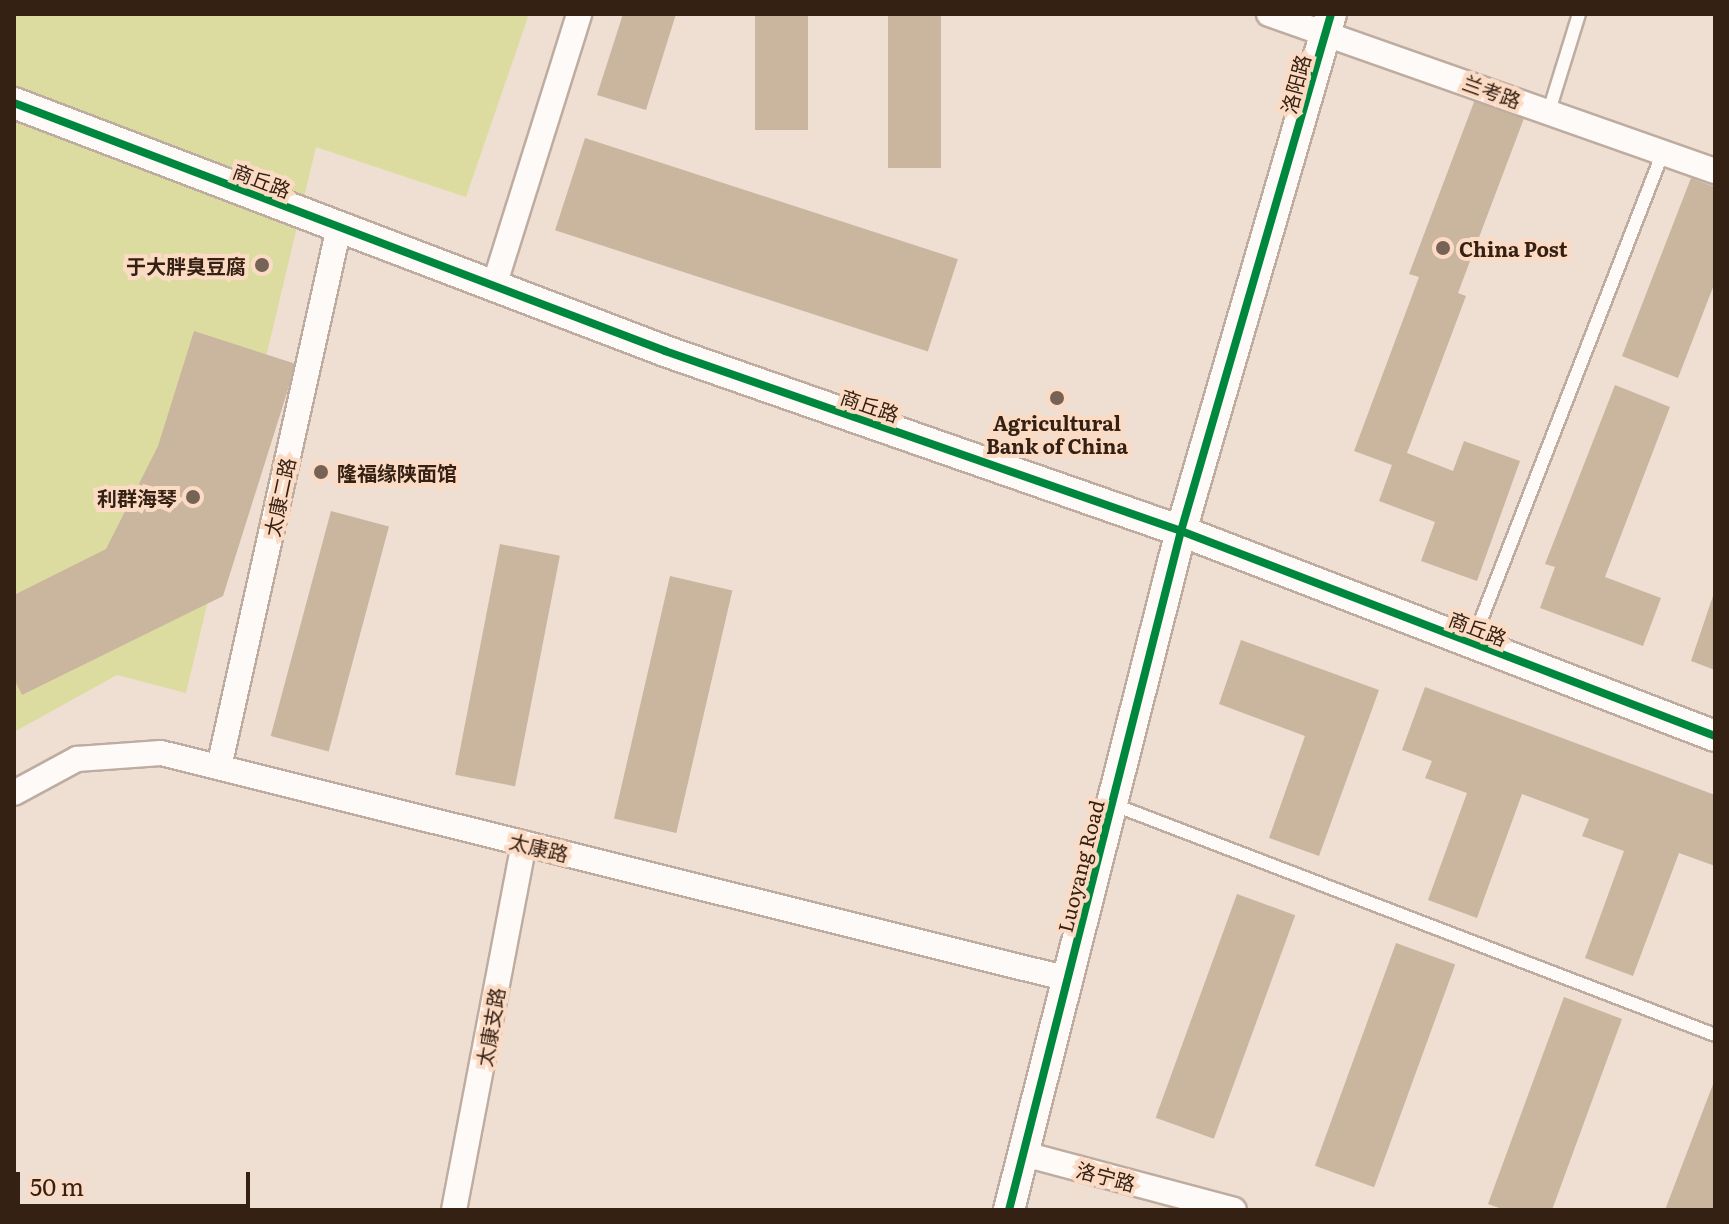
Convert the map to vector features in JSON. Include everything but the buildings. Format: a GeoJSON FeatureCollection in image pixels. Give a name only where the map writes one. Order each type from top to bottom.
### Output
{"type":"FeatureCollection","features":[{"type":"Feature","properties":{"kind":"street"},"geometry":{"type":"LineString","coordinates":[[494,286],[579,14]]}},
{"type":"Feature","properties":{"kind":"street","name":"兰考路"},"geometry":{"type":"LineString","coordinates":[[1269,14],[1328,22],[1549,111],[1715,171]]}},
{"type":"Feature","properties":{"kind":"street","name":"洛阳路"},"geometry":{"type":"LineString","coordinates":[[1181,531],[1270,240],[1328,22]]}},
{"type":"Feature","properties":{"kind":"street","name":"商丘路"},"geometry":{"type":"LineString","coordinates":[[14,103],[494,286],[1181,531],[1715,736]]}},
{"type":"Feature","properties":{"kind":"street","name":"太康二路"},"geometry":{"type":"LineString","coordinates":[[219,767],[339,227]]}},
{"type":"Feature","properties":{"kind":"street","name":"Luoyang Road"},"geometry":{"type":"LineString","coordinates":[[1009,1210],[1181,531]]}},
{"type":"Feature","properties":{"kind":"street","name":"太康路"},"geometry":{"type":"LineString","coordinates":[[14,793],[77,759],[117,752],[161,753],[1068,979]]}},
{"type":"Feature","properties":{"kind":"street","name":"太康支路"},"geometry":{"type":"LineString","coordinates":[[454,1210],[524,844]]}},
{"type":"Feature","properties":{"kind":"street","name":"洛宁路"},"geometry":{"type":"LineString","coordinates":[[1024,1154],[1234,1210]]}},
{"type":"Feature","properties":{"kind":"lane"},"geometry":{"type":"LineString","coordinates":[[1549,111],[1579,14]]}},
{"type":"Feature","properties":{"kind":"lane"},"geometry":{"type":"LineString","coordinates":[[1472,643],[1663,152]]}},
{"type":"Feature","properties":{"kind":"lane"},"geometry":{"type":"LineString","coordinates":[[1112,804],[1715,1035]]}},
{"type":"Feature","properties":{"kind":"green space"},"geometry":{"type":"Polygon","coordinates":[[[14,14],[529,14],[466,197],[316,147],[186,693],[117,675],[14,732],[14,14]]]}},
{"type":"Feature","properties":{"kind":"cycle path"},"geometry":{"type":"LineString","coordinates":[[1009,1210],[1181,531],[1331,14]]}},
{"type":"Feature","properties":{"kind":"cycle path"},"geometry":{"type":"LineString","coordinates":[[14,103],[665,351],[1181,531],[1715,736]]}},
{"type":"Feature","properties":{"kind":"place","name":"China Post"},"geometry":{"type":"Point","coordinates":[1443,248]}},
{"type":"Feature","properties":{"kind":"place","name":"于大胖臭豆腐"},"geometry":{"type":"Point","coordinates":[262,265]}},
{"type":"Feature","properties":{"kind":"place","name":"Agricultural Bank of China"},"geometry":{"type":"Point","coordinates":[1057,398]}},
{"type":"Feature","properties":{"kind":"place","name":"隆福缘陕面馆"},"geometry":{"type":"Point","coordinates":[321,472]}},
{"type":"Feature","properties":{"kind":"place","name":"利群海琴"},"geometry":{"type":"Point","coordinates":[193,497]}}]}
